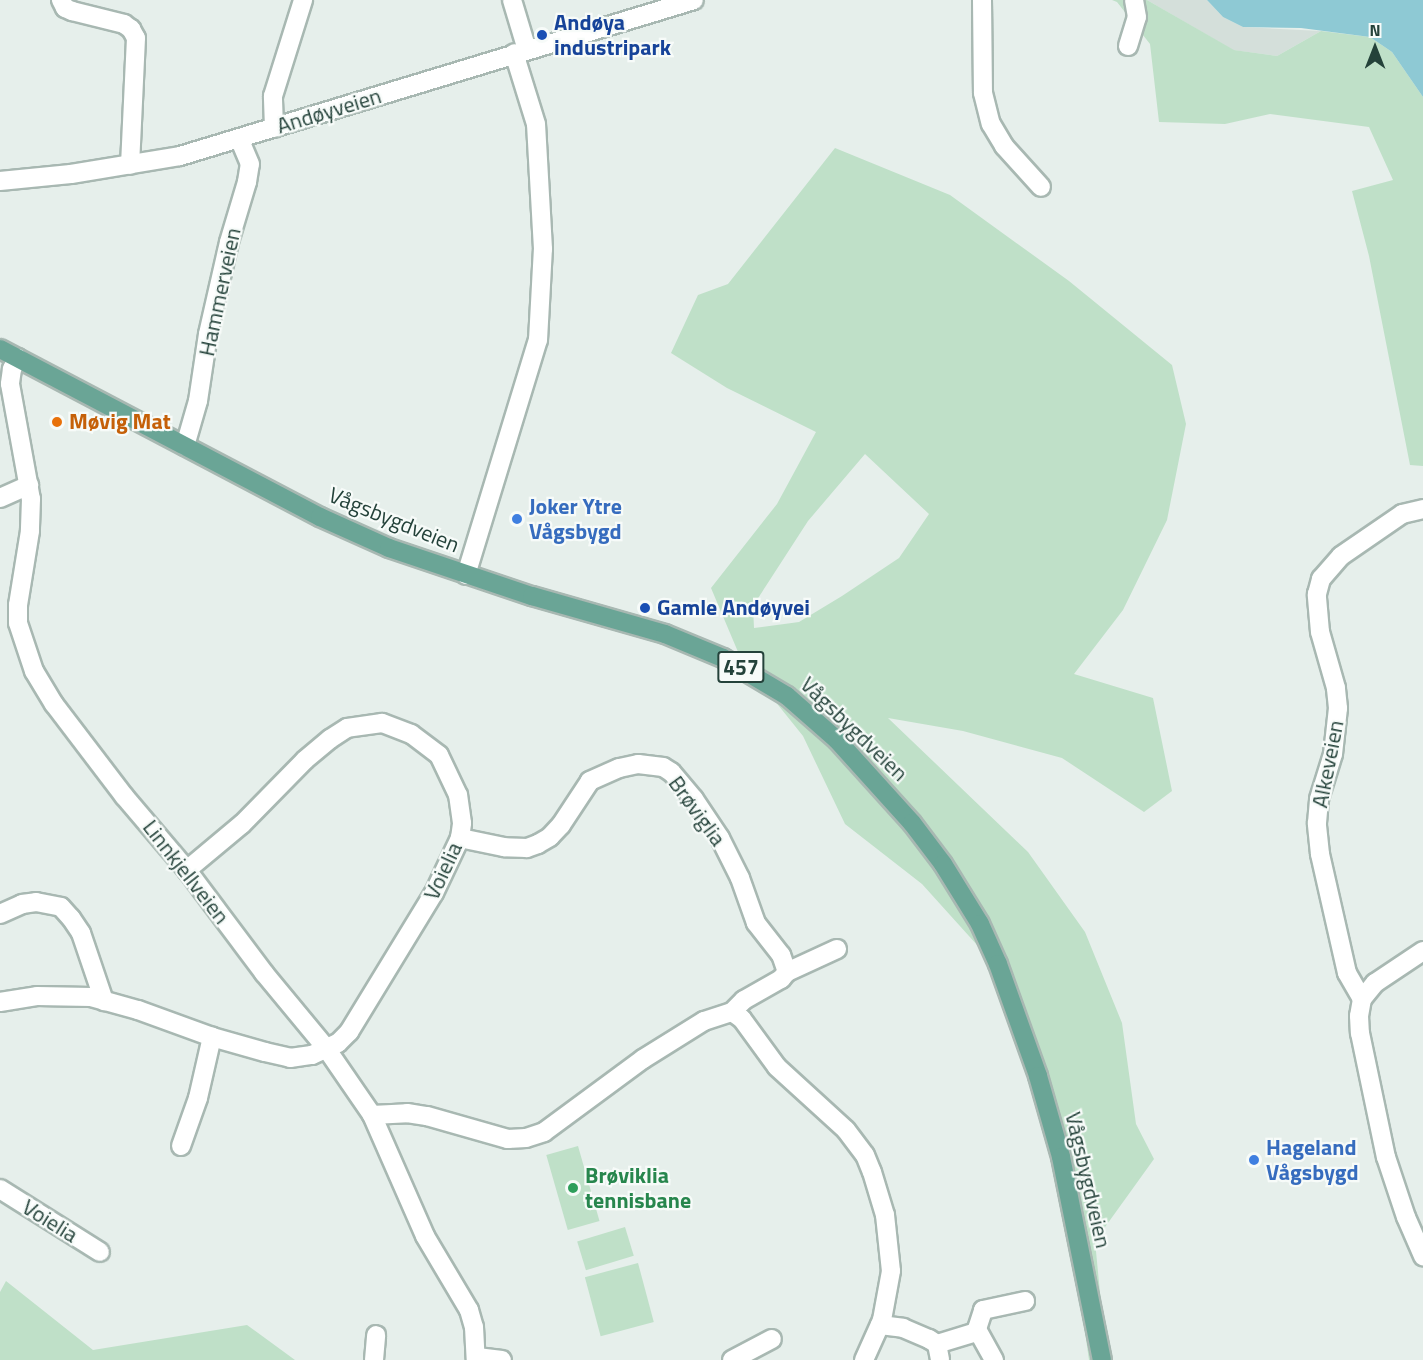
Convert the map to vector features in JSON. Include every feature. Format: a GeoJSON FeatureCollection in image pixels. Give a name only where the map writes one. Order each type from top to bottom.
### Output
{"type":"FeatureCollection","features":[{"type":"Feature","properties":{"kind":"main road","name":"Vågsbygdveien"},"geometry":{"type":"LineString","coordinates":[[0,349],[320,517],[389,548],[466,575],[665,634],[705,650],[756,675],[787,696],[837,740],[912,823],[943,864],[980,924],[1024,1034],[1060,1157],[1102,1360]]}},
{"type":"Feature","properties":{"kind":"street"},"geometry":{"type":"LineString","coordinates":[[61,0],[65,8],[72,12],[124,24],[131,29],[136,38],[130,165]]}},
{"type":"Feature","properties":{"kind":"street"},"geometry":{"type":"LineString","coordinates":[[274,128],[273,96],[303,0]]}},
{"type":"Feature","properties":{"kind":"street"},"geometry":{"type":"LineString","coordinates":[[466,575],[538,340],[543,249],[536,124],[520,52],[512,0]]}},
{"type":"Feature","properties":{"kind":"street","name":"Andøyveien"},"geometry":{"type":"LineString","coordinates":[[0,181],[130,165],[180,156],[240,140],[694,0]]}},
{"type":"Feature","properties":{"kind":"street"},"geometry":{"type":"LineString","coordinates":[[982,0],[983,93],[991,124],[1004,146],[1041,187]]}},
{"type":"Feature","properties":{"kind":"street"},"geometry":{"type":"LineString","coordinates":[[1128,46],[1137,17],[1134,0]]}},
{"type":"Feature","properties":{"kind":"street","name":"Hammerveien"},"geometry":{"type":"LineString","coordinates":[[185,446],[198,401],[208,334],[229,242],[247,182],[250,164],[240,140]]}},
{"type":"Feature","properties":{"kind":"street","name":"Linnkjellveien"},"geometry":{"type":"LineString","coordinates":[[18,358],[12,369],[10,384],[31,499],[30,531],[18,605],[18,623],[28,656],[54,704],[124,795],[187,870],[264,974],[326,1048],[372,1115],[420,1226],[470,1310],[476,1358]]}},
{"type":"Feature","properties":{"kind":"street"},"geometry":{"type":"LineString","coordinates":[[0,498],[29,485]]}},
{"type":"Feature","properties":{"kind":"street","name":"Alkeveien"},"geometry":{"type":"LineString","coordinates":[[1362,999],[1347,973],[1320,854],[1317,823],[1319,800],[1333,754],[1338,708],[1336,688],[1320,632],[1317,594],[1321,579],[1341,556],[1402,514],[1423,509]]}},
{"type":"Feature","properties":{"kind":"street","name":"Voielia"},"geometry":{"type":"LineString","coordinates":[[0,1002],[58,996],[91,997],[138,1010],[212,1037],[290,1058],[312,1055],[338,1043],[361,1014],[434,892],[460,838],[462,823],[458,795],[439,755],[411,734],[382,723],[347,728],[330,739],[272,791],[242,824],[187,870]]}},
{"type":"Feature","properties":{"kind":"street","name":"Brøviglia"},"geometry":{"type":"LineString","coordinates":[[460,838],[504,847],[527,848],[550,837],[561,825],[590,781],[619,768],[638,765],[663,767],[671,772],[694,800],[720,838],[740,878],[756,923],[781,955],[787,972]]}},
{"type":"Feature","properties":{"kind":"street"},"geometry":{"type":"LineString","coordinates":[[0,914],[22,904],[36,902],[61,907],[81,933],[104,1001]]}},
{"type":"Feature","properties":{"kind":"street"},"geometry":{"type":"LineString","coordinates":[[372,1115],[407,1113],[508,1139],[526,1138],[544,1132],[643,1059],[683,1034],[704,1021],[732,1012],[744,1000],[781,979],[787,972],[837,949]]}},
{"type":"Feature","properties":{"kind":"street"},"geometry":{"type":"LineString","coordinates":[[1423,951],[1374,983],[1362,999],[1360,1033],[1386,1157],[1406,1217],[1423,1256]]}},
{"type":"Feature","properties":{"kind":"street"},"geometry":{"type":"LineString","coordinates":[[732,1012],[742,1019],[777,1066],[833,1116],[865,1155],[885,1215],[891,1271],[880,1325],[864,1360]]}},
{"type":"Feature","properties":{"kind":"street"},"geometry":{"type":"LineString","coordinates":[[181,1146],[198,1098],[212,1037]]}},
{"type":"Feature","properties":{"kind":"street","name":"Voielia"},"geometry":{"type":"LineString","coordinates":[[0,1189],[100,1252]]}},
{"type":"Feature","properties":{"kind":"street"},"geometry":{"type":"LineString","coordinates":[[880,1325],[903,1328],[939,1352],[977,1329],[983,1310],[1025,1301]]}},
{"type":"Feature","properties":{"kind":"street"},"geometry":{"type":"LineString","coordinates":[[977,1329],[994,1360]]}},
{"type":"Feature","properties":{"kind":"street"},"geometry":{"type":"LineString","coordinates":[[374,1360],[376,1335]]}},
{"type":"Feature","properties":{"kind":"street"},"geometry":{"type":"LineString","coordinates":[[732,1360],[772,1339]]}},
{"type":"Feature","properties":{"kind":"street"},"geometry":{"type":"LineString","coordinates":[[476,1358],[502,1360]]}},
{"type":"Feature","properties":{"kind":"shaded area"},"geometry":{"type":"Polygon","coordinates":[[[1147,0],[1207,0],[1223,17],[1243,27],[1321,31],[1277,56],[1233,50],[1147,0]]]}},
{"type":"Feature","properties":{"kind":"green space"},"geometry":{"type":"Polygon","coordinates":[[[1112,0],[1147,0],[1234,50],[1277,56],[1321,31],[1370,37],[1392,52],[1423,97],[1423,466],[1410,465],[1369,256],[1352,191],[1393,180],[1369,127],[1270,114],[1225,124],[1159,122],[1150,44],[1117,2],[1112,0]]]}},
{"type":"Feature","properties":{"kind":"green space"},"geometry":{"type":"Polygon","coordinates":[[[835,148],[950,195],[1069,281],[1172,365],[1186,424],[1167,520],[1123,610],[1074,674],[1153,698],[1172,791],[1144,812],[1062,758],[963,731],[888,718],[1028,852],[1085,932],[1122,1023],[1136,1124],[1154,1159],[1095,1241],[1104,1334],[1112,1360],[1089,1360],[1072,1241],[1050,1146],[1023,1050],[987,956],[922,884],[845,824],[803,736],[741,659],[711,588],[777,504],[816,432],[727,388],[671,353],[698,295],[728,284],[835,148]],[[865,454],[808,521],[753,606],[754,628],[799,622],[842,596],[899,558],[929,514],[865,454]]]}},
{"type":"Feature","properties":{"kind":"green space","name":"Brøviklia tennisbane"},"geometry":{"type":"Polygon","coordinates":[[[578,1146],[599,1221],[568,1230],[546,1155],[578,1146]]]}},
{"type":"Feature","properties":{"kind":"green space"},"geometry":{"type":"Polygon","coordinates":[[[625,1227],[634,1256],[586,1270],[577,1242],[625,1227]]]}},
{"type":"Feature","properties":{"kind":"green space"},"geometry":{"type":"Polygon","coordinates":[[[638,1263],[654,1322],[601,1336],[585,1277],[638,1263]]]}},
{"type":"Feature","properties":{"kind":"green space"},"geometry":{"type":"Polygon","coordinates":[[[6,1281],[93,1350],[247,1325],[295,1360],[0,1360],[0,1292],[6,1281]]]}},
{"type":"Feature","properties":{"kind":"water"},"geometry":{"type":"Polygon","coordinates":[[[1207,0],[1423,0],[1423,97],[1392,52],[1370,37],[1301,28],[1243,27],[1223,17],[1207,0]]]}},
{"type":"Feature","properties":{"kind":"place","name":"Andøya industripark"},"geometry":{"type":"Point","coordinates":[542,35]}},
{"type":"Feature","properties":{"kind":"place","name":"Møvig Mat"},"geometry":{"type":"Point","coordinates":[57,422]}},
{"type":"Feature","properties":{"kind":"place","name":"Joker Ytre Vågsbygd"},"geometry":{"type":"Point","coordinates":[517,519]}},
{"type":"Feature","properties":{"kind":"place","name":"Gamle Andøyvei"},"geometry":{"type":"Point","coordinates":[645,608]}},
{"type":"Feature","properties":{"kind":"place","name":"Hageland Vågsbygd"},"geometry":{"type":"Point","coordinates":[1254,1160]}},
{"type":"Feature","properties":{"kind":"place","name":"Brøviklia tennisbane"},"geometry":{"type":"Point","coordinates":[573,1188]}}]}
